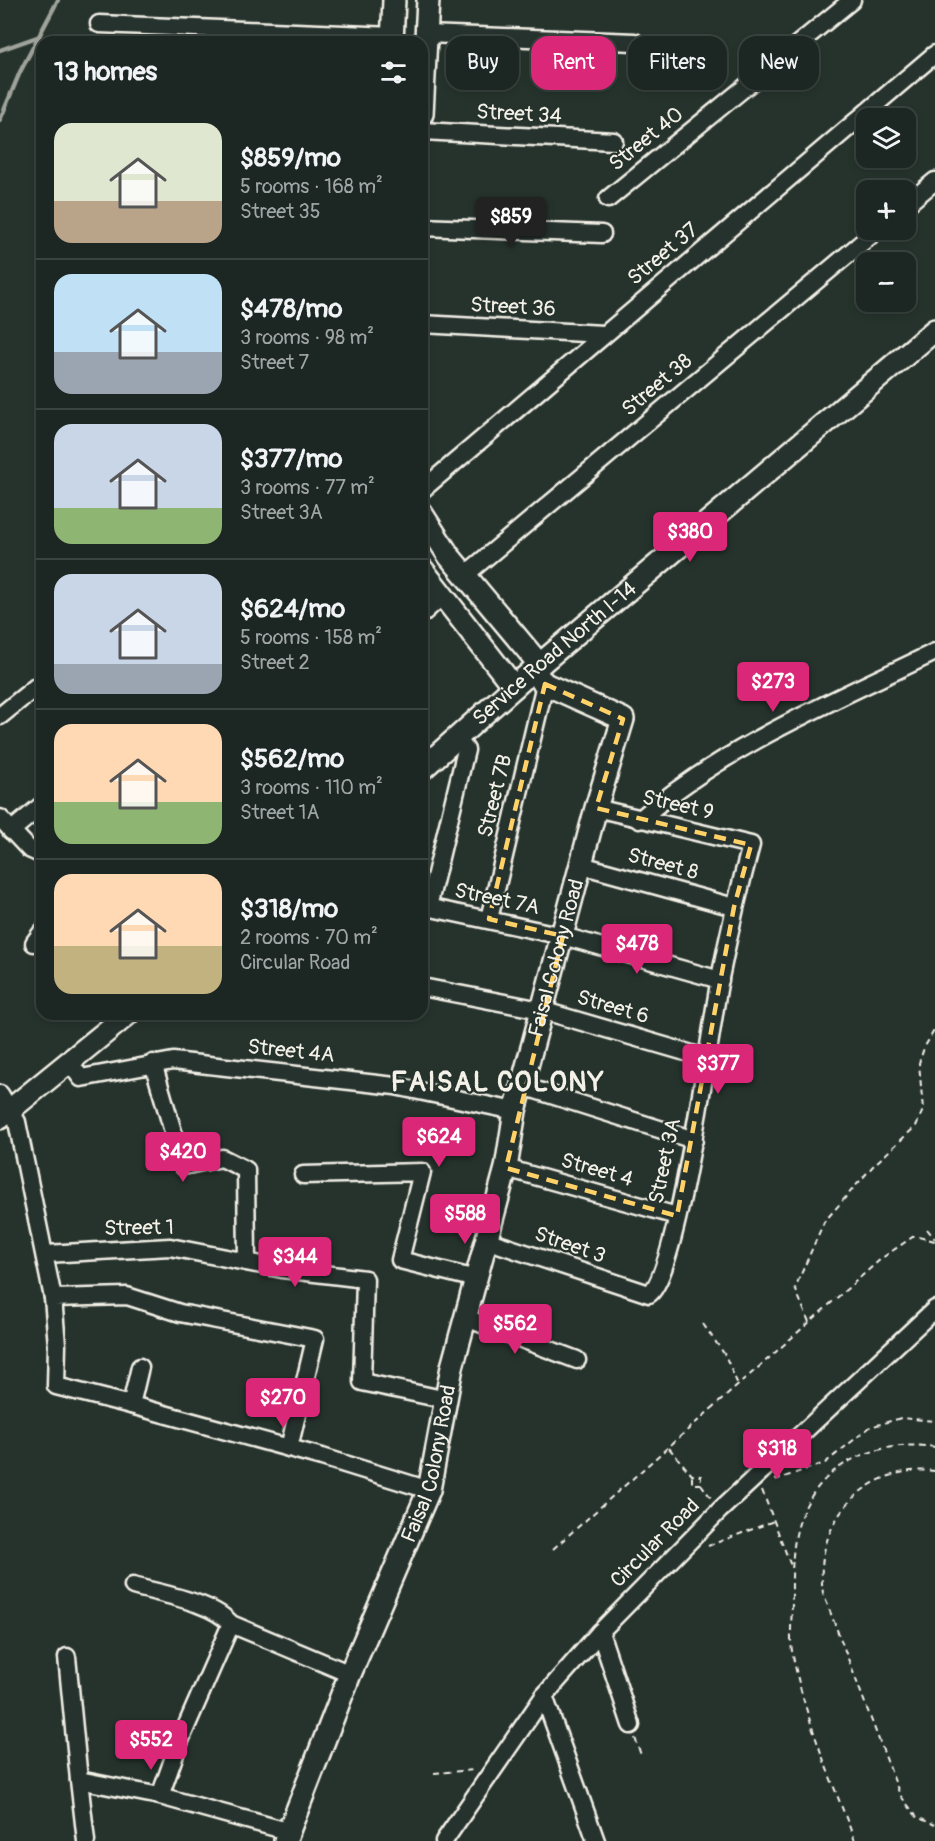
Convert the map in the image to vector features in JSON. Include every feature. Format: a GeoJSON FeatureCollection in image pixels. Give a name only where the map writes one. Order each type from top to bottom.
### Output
{"type":"FeatureCollection","features":[{"type":"Feature","properties":{"kind":"main road"},"geometry":{"type":"LineString","coordinates":[[392,36],[394,0]]}},
{"type":"Feature","properties":{"kind":"main road"},"geometry":{"type":"LineString","coordinates":[[426,36],[428,0]]}},
{"type":"Feature","properties":{"kind":"main road","name":"Service Road North I-14"},"geometry":{"type":"LineString","coordinates":[[428,764],[514,687],[539,673],[935,330]]}},
{"type":"Feature","properties":{"kind":"main road"},"geometry":{"type":"LineString","coordinates":[[428,523],[539,673]]}},
{"type":"Feature","properties":{"kind":"main road"},"geometry":{"type":"LineString","coordinates":[[428,577],[514,687]]}},
{"type":"Feature","properties":{"kind":"main road"},"geometry":{"type":"LineString","coordinates":[[463,622],[487,603]]}},
{"type":"Feature","properties":{"kind":"main road","name":"Faisal Colony Road"},"geometry":{"type":"LineString","coordinates":[[286,1836],[350,1674],[429,1490],[452,1367],[506,1168],[515,1111],[596,808],[623,719],[539,673]]}},
{"type":"Feature","properties":{"kind":"main road"},"geometry":{"type":"LineString","coordinates":[[4,1107],[69,1062],[121,1020]]}},
{"type":"Feature","properties":{"kind":"street","name":"Street 40"},"geometry":{"type":"LineString","coordinates":[[608,199],[852,0]]}},
{"type":"Feature","properties":{"kind":"street"},"geometry":{"type":"LineString","coordinates":[[99,24],[333,36]]}},
{"type":"Feature","properties":{"kind":"street"},"geometry":{"type":"LineString","coordinates":[[426,33],[628,42]]}},
{"type":"Feature","properties":{"kind":"street","name":"Street 37"},"geometry":{"type":"LineString","coordinates":[[428,485],[935,54]]}},
{"type":"Feature","properties":{"kind":"street","name":"Street 34"},"geometry":{"type":"LineString","coordinates":[[428,131],[614,141]]}},
{"type":"Feature","properties":{"kind":"street"},"geometry":{"type":"LineString","coordinates":[[916,197],[935,181]]}},
{"type":"Feature","properties":{"kind":"street"},"geometry":{"type":"LineString","coordinates":[[428,227],[602,234]]}},
{"type":"Feature","properties":{"kind":"street","name":"Street 38"},"geometry":{"type":"LineString","coordinates":[[465,575],[865,240]]}},
{"type":"Feature","properties":{"kind":"street","name":"Street 36"},"geometry":{"type":"LineString","coordinates":[[428,324],[603,334]]}},
{"type":"Feature","properties":{"kind":"street"},"geometry":{"type":"LineString","coordinates":[[428,609],[442,596]]}},
{"type":"Feature","properties":{"kind":"street"},"geometry":{"type":"LineString","coordinates":[[639,820],[671,794],[723,760],[809,713],[935,652]]}},
{"type":"Feature","properties":{"kind":"street","name":"Street 7B"},"geometry":{"type":"LineString","coordinates":[[489,919],[539,673]]}},
{"type":"Feature","properties":{"kind":"street"},"geometry":{"type":"LineString","coordinates":[[0,716],[36,687]]}},
{"type":"Feature","properties":{"kind":"street"},"geometry":{"type":"LineString","coordinates":[[428,891],[465,750],[457,738]]}},
{"type":"Feature","properties":{"kind":"street"},"geometry":{"type":"LineString","coordinates":[[36,808],[5,825],[29,849],[36,852]]}},
{"type":"Feature","properties":{"kind":"street","name":"Street 9"},"geometry":{"type":"LineString","coordinates":[[596,808],[751,845]]}},
{"type":"Feature","properties":{"kind":"street","name":"Street 3A"},"geometry":{"type":"LineString","coordinates":[[639,1292],[649,1294],[658,1284],[677,1216],[694,1140],[706,1058],[734,907],[751,845]]}},
{"type":"Feature","properties":{"kind":"street","name":"Street 8"},"geometry":{"type":"LineString","coordinates":[[581,865],[734,907]]}},
{"type":"Feature","properties":{"kind":"street","name":"Street 7A"},"geometry":{"type":"LineString","coordinates":[[428,907],[562,936],[720,980]]}},
{"type":"Feature","properties":{"kind":"street","name":"Street 6"},"geometry":{"type":"LineString","coordinates":[[428,988],[541,1010],[706,1058]]}},
{"type":"Feature","properties":{"kind":"street","name":"Street 4A"},"geometry":{"type":"LineString","coordinates":[[69,1062],[81,1078],[173,1061],[395,1086],[515,1111]]}},
{"type":"Feature","properties":{"kind":"street"},"geometry":{"type":"LineString","coordinates":[[153,1063],[183,1166],[222,1158],[246,1170],[247,1262]]}},
{"type":"Feature","properties":{"kind":"street"},"geometry":{"type":"LineString","coordinates":[[523,1086],[694,1140]]}},
{"type":"Feature","properties":{"kind":"street"},"geometry":{"type":"LineString","coordinates":[[4,1107],[17,1122],[46,1254],[57,1345],[56,1386],[289,1448],[429,1490]]}},
{"type":"Feature","properties":{"kind":"street","name":"Street 4"},"geometry":{"type":"LineString","coordinates":[[506,1168],[677,1216]]}},
{"type":"Feature","properties":{"kind":"street"},"geometry":{"type":"LineString","coordinates":[[303,1175],[422,1172],[400,1260],[476,1280]]}},
{"type":"Feature","properties":{"kind":"street","name":"Street 3"},"geometry":{"type":"LineString","coordinates":[[486,1240],[639,1292]]}},
{"type":"Feature","properties":{"kind":"street","name":"Street 1"},"geometry":{"type":"LineString","coordinates":[[46,1254],[170,1247],[282,1269],[365,1279],[362,1382],[447,1400]]}},
{"type":"Feature","properties":{"kind":"street"},"geometry":{"type":"LineString","coordinates":[[53,1298],[127,1296],[180,1313],[315,1339],[289,1448]]}},
{"type":"Feature","properties":{"kind":"street","name":"Circular Road"},"geometry":{"type":"LineString","coordinates":[[444,1841],[544,1696],[600,1632],[935,1309]]}},
{"type":"Feature","properties":{"kind":"street"},"geometry":{"type":"LineString","coordinates":[[466,1318],[577,1360]]}},
{"type":"Feature","properties":{"kind":"street"},"geometry":{"type":"LineString","coordinates":[[131,1406],[140,1367]]}},
{"type":"Feature","properties":{"kind":"street"},"geometry":{"type":"LineString","coordinates":[[133,1586],[200,1605],[225,1616],[231,1624],[350,1674]]}},
{"type":"Feature","properties":{"kind":"street"},"geometry":{"type":"LineString","coordinates":[[160,1796],[179,1743],[231,1624]]}},
{"type":"Feature","properties":{"kind":"street"},"geometry":{"type":"LineString","coordinates":[[600,1632],[631,1725]]}},
{"type":"Feature","properties":{"kind":"street"},"geometry":{"type":"LineString","coordinates":[[67,1657],[86,1841]]}},
{"type":"Feature","properties":{"kind":"street"},"geometry":{"type":"LineString","coordinates":[[544,1696],[596,1841]]}},
{"type":"Feature","properties":{"kind":"street"},"geometry":{"type":"LineString","coordinates":[[80,1779],[160,1796],[286,1836]]}},
{"type":"Feature","properties":{"kind":"path"},"geometry":{"type":"LineString","coordinates":[[809,1322],[795,1288],[830,1215],[873,1166],[916,1126],[923,1110],[920,1063],[924,1048],[935,1029]]}},
{"type":"Feature","properties":{"kind":"path"},"geometry":{"type":"LineString","coordinates":[[927,1229],[935,1240]]}},
{"type":"Feature","properties":{"kind":"path"},"geometry":{"type":"LineString","coordinates":[[553,1549],[882,1258],[914,1236],[935,1240]]}},
{"type":"Feature","properties":{"kind":"path"},"geometry":{"type":"LineString","coordinates":[[703,1324],[725,1355],[738,1385]]}},
{"type":"Feature","properties":{"kind":"path"},"geometry":{"type":"LineString","coordinates":[[792,1569],[759,1481],[825,1463],[870,1427],[901,1418],[935,1420]]}},
{"type":"Feature","properties":{"kind":"path"},"geometry":{"type":"LineString","coordinates":[[855,1841],[813,1729],[792,1654],[792,1569],[799,1522],[810,1496],[831,1471],[853,1458],[878,1450],[916,1444],[935,1447]]}},
{"type":"Feature","properties":{"kind":"path"},"geometry":{"type":"LineString","coordinates":[[669,1448],[693,1475],[701,1476],[700,1484],[692,1484],[693,1475]]}},
{"type":"Feature","properties":{"kind":"path"},"geometry":{"type":"LineString","coordinates":[[935,1471],[910,1471],[895,1474],[874,1483],[855,1496],[829,1533],[824,1548],[821,1578],[823,1593],[900,1795],[910,1810],[935,1824]]}},
{"type":"Feature","properties":{"kind":"path"},"geometry":{"type":"LineString","coordinates":[[708,1546],[774,1521]]}},
{"type":"Feature","properties":{"kind":"path"},"geometry":{"type":"LineString","coordinates":[[434,1773],[493,1768]]}},
{"type":"Feature","properties":{"kind":"highlighted area"},"geometry":{"type":"Polygon","coordinates":[[[545,684],[623,719],[596,808],[751,845],[734,907],[677,1216],[506,1168],[563,936],[489,919],[545,684]]]}},
{"type":"Feature","properties":{"kind":"waterway"},"geometry":{"type":"LineString","coordinates":[[39,36],[58,0]]}},
{"type":"Feature","properties":{"kind":"waterway"},"geometry":{"type":"LineString","coordinates":[[0,50],[36,37]]}},
{"type":"Feature","properties":{"kind":"waterway"},"geometry":{"type":"LineString","coordinates":[[0,120],[20,72],[36,42]]}},
{"type":"Feature","properties":{"kind":"district","name":"FAISAL COLONY"},"geometry":{"type":"Point","coordinates":[498,1082]}}]}
